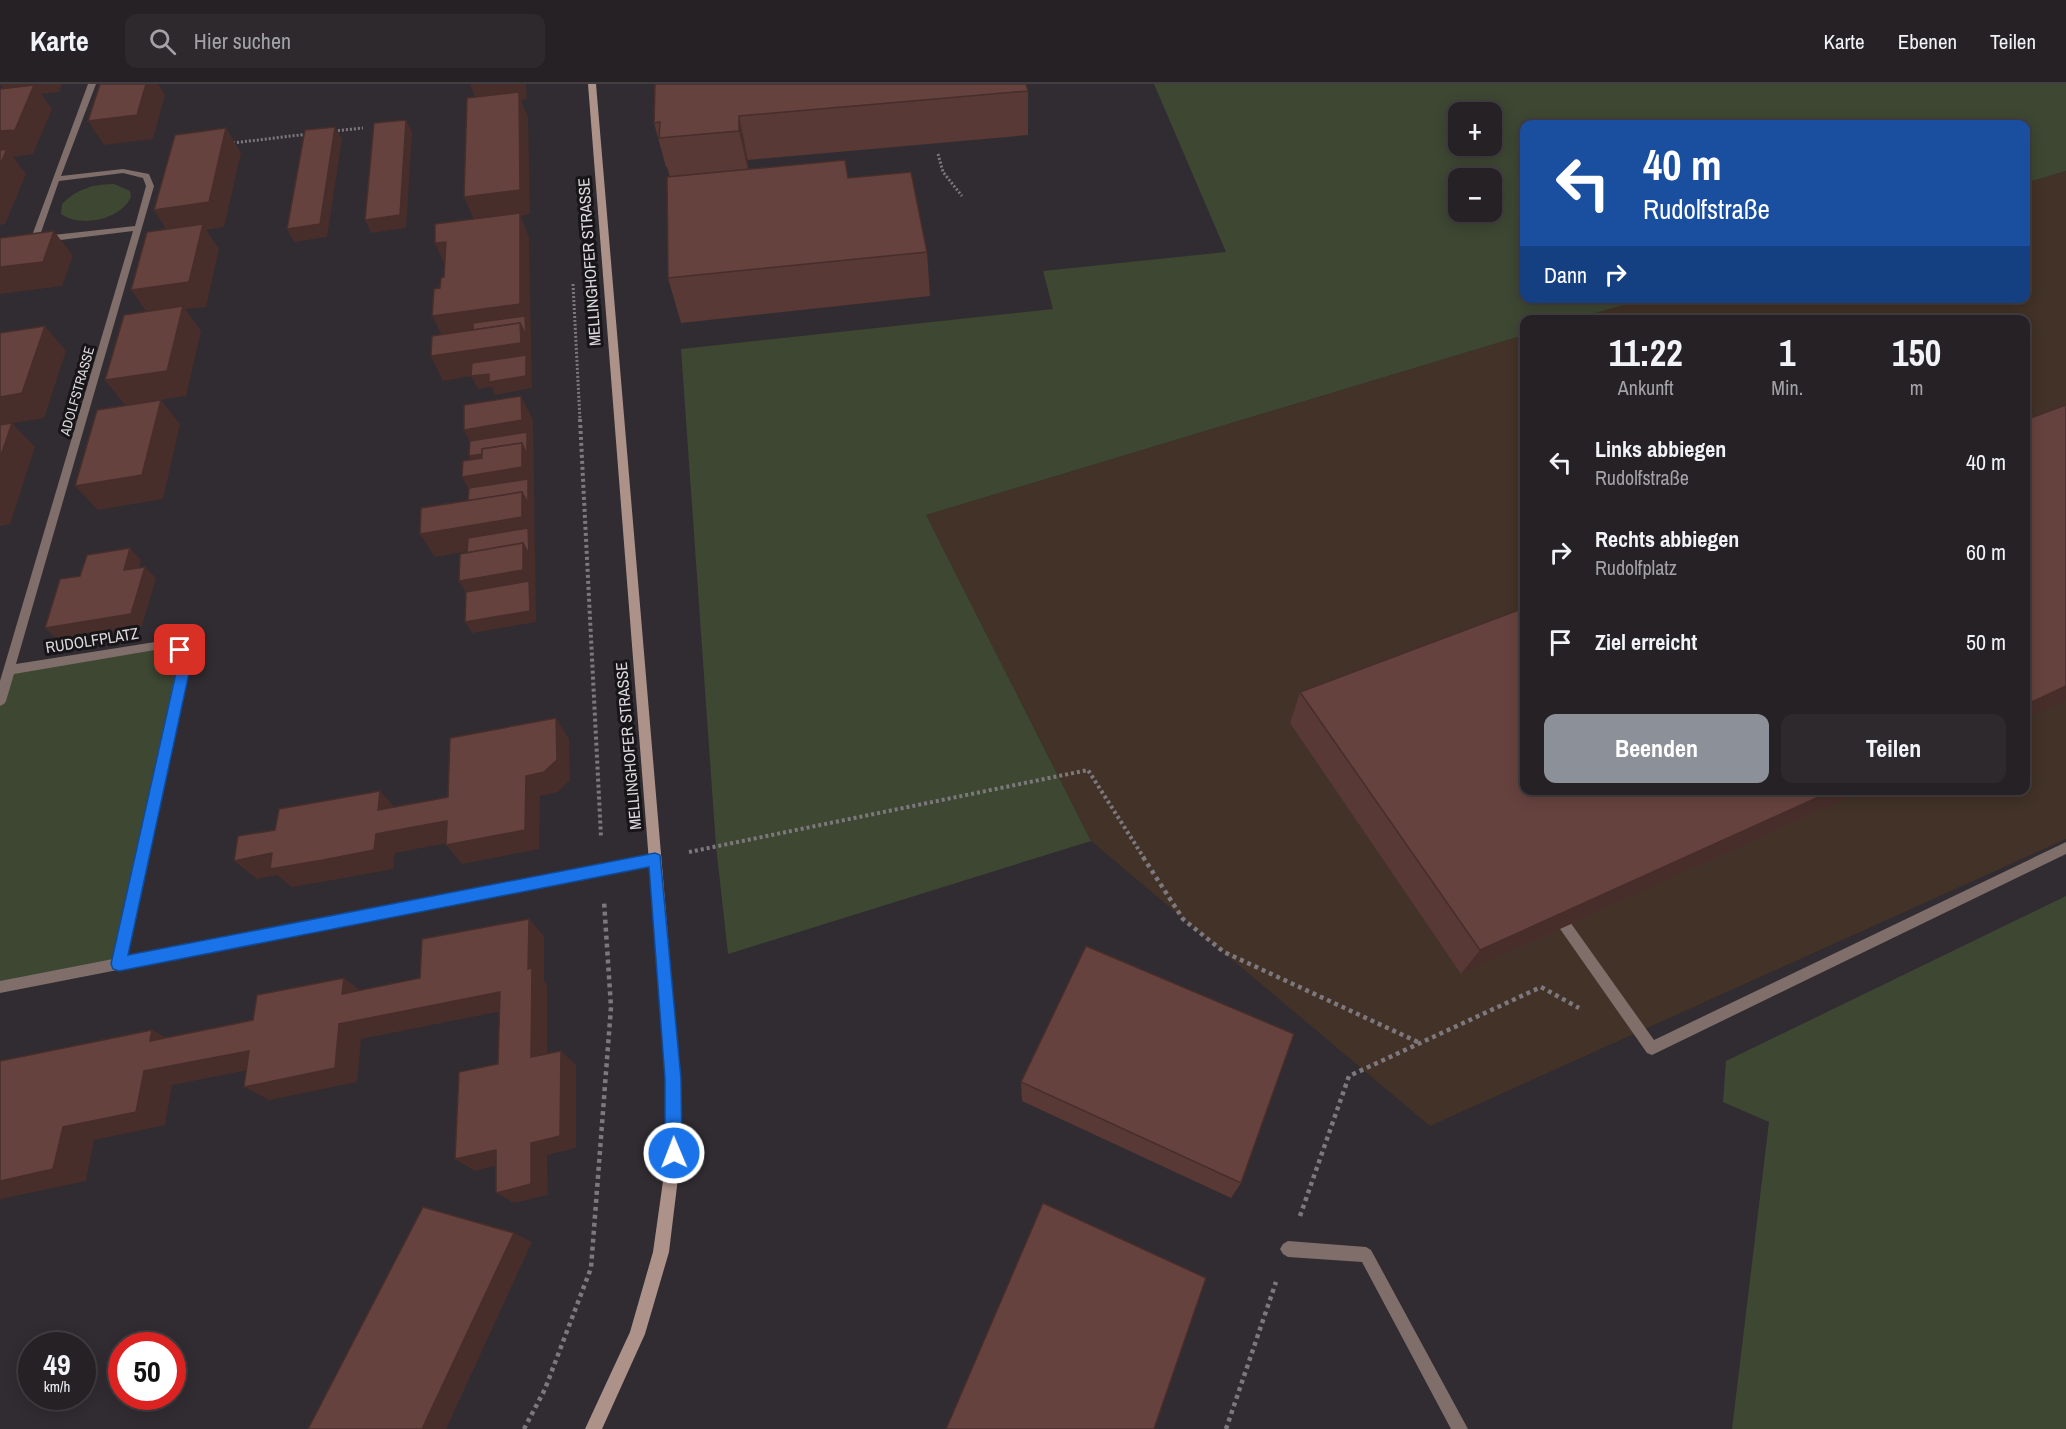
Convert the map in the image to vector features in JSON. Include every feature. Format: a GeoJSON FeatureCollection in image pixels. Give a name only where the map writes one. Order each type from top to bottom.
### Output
{"type":"FeatureCollection","features":[{"type":"Feature","properties":{"kind":"main road","name":"MELLINGHOFER STRASSE"},"geometry":{"type":"LineString","coordinates":[[592,84],[673,1079],[674,1153],[661,1252],[637,1334],[593,1429]]}},
{"type":"Feature","properties":{"kind":"street"},"geometry":{"type":"LineString","coordinates":[[34,241],[92,84]]}},
{"type":"Feature","properties":{"kind":"street","name":"ADOLFSTRASSE"},"geometry":{"type":"LineString","coordinates":[[0,701],[150,186],[146,176],[123,171],[56,179]]}},
{"type":"Feature","properties":{"kind":"street"},"geometry":{"type":"LineString","coordinates":[[22,243],[138,228]]}},
{"type":"Feature","properties":{"kind":"street","name":"RUDOLFPLATZ"},"geometry":{"type":"LineString","coordinates":[[10,670],[155,646],[169,646],[180,650],[185,657],[119,964]]}},
{"type":"Feature","properties":{"kind":"street"},"geometry":{"type":"LineString","coordinates":[[1565,926],[1652,1048],[2066,848]]}},
{"type":"Feature","properties":{"kind":"street"},"geometry":{"type":"LineString","coordinates":[[0,987],[655,860]]}},
{"type":"Feature","properties":{"kind":"street"},"geometry":{"type":"LineString","coordinates":[[1288,1249],[1366,1255],[1460,1429]]}},
{"type":"Feature","properties":{"kind":"path"},"geometry":{"type":"LineString","coordinates":[[328,132],[363,128]]}},
{"type":"Feature","properties":{"kind":"path"},"geometry":{"type":"LineString","coordinates":[[226,144],[317,133]]}},
{"type":"Feature","properties":{"kind":"path"},"geometry":{"type":"LineString","coordinates":[[938,154],[942,172],[962,196]]}},
{"type":"Feature","properties":{"kind":"path"},"geometry":{"type":"LineString","coordinates":[[524,1429],[545,1389],[591,1268],[611,1007],[602,870],[573,282]]}},
{"type":"Feature","properties":{"kind":"path"},"geometry":{"type":"LineString","coordinates":[[655,860],[1088,770],[1183,919],[1224,952],[1420,1043]]}},
{"type":"Feature","properties":{"kind":"path"},"geometry":{"type":"LineString","coordinates":[[1226,1429],[1349,1076],[1541,987],[1582,1009]]}},
{"type":"Feature","properties":{"kind":"shaded area"},"geometry":{"type":"Polygon","coordinates":[[[2066,171],[2066,839],[1430,1126],[1091,841],[926,515],[1520,336],[1520,795],[2030,795],[2030,315],[1587,315],[1627,303],[2030,303],[2030,182],[2066,171]]]}},
{"type":"Feature","properties":{"kind":"green space"},"geometry":{"type":"Polygon","coordinates":[[[1154,84],[2066,84],[2066,171],[2030,182],[2030,120],[1520,120],[1520,303],[1630,303],[1588,315],[1520,315],[1520,336],[926,515],[1091,841],[728,954],[716,846],[681,349],[1053,309],[1043,271],[1226,252],[1154,84]]]}},
{"type":"Feature","properties":{"kind":"green space"},"geometry":{"type":"Polygon","coordinates":[[[114,184],[130,191],[131,197],[118,211],[89,221],[69,218],[61,214],[62,204],[79,191],[92,186],[114,184]]]}},
{"type":"Feature","properties":{"kind":"green space"},"geometry":{"type":"Polygon","coordinates":[[[155,646],[185,656],[119,964],[0,987],[0,701],[10,670],[155,646]]]}},
{"type":"Feature","properties":{"kind":"green space"},"geometry":{"type":"Polygon","coordinates":[[[2066,896],[2066,1429],[1732,1429],[1769,1122],[1723,1102],[1726,1061],[2066,896]]]}},
{"type":"Feature","properties":{"kind":"building"},"geometry":{"type":"Polygon","coordinates":[[[100,84],[146,84],[137,115],[88,121],[100,84]]]}},
{"type":"Feature","properties":{"kind":"building"},"geometry":{"type":"Polygon","coordinates":[[[655,84],[1026,84],[1028,91],[739,116],[739,131],[659,138],[660,122],[654,123],[655,84]]]}},
{"type":"Feature","properties":{"kind":"building"},"geometry":{"type":"Polygon","coordinates":[[[34,85],[15,130],[0,131],[0,89],[34,85]]]}},
{"type":"Feature","properties":{"kind":"building"},"geometry":{"type":"Polygon","coordinates":[[[519,92],[520,190],[464,197],[467,98],[519,92]]]}},
{"type":"Feature","properties":{"kind":"building"},"geometry":{"type":"Polygon","coordinates":[[[406,120],[400,215],[365,220],[374,123],[406,120]]]}},
{"type":"Feature","properties":{"kind":"building"},"geometry":{"type":"Polygon","coordinates":[[[335,127],[320,224],[287,229],[305,130],[335,127]]]}},
{"type":"Feature","properties":{"kind":"building"},"geometry":{"type":"Polygon","coordinates":[[[226,128],[209,202],[154,210],[175,135],[226,128]]]}},
{"type":"Feature","properties":{"kind":"building"},"geometry":{"type":"Polygon","coordinates":[[[7,149],[0,165],[0,150],[7,149]]]}},
{"type":"Feature","properties":{"kind":"building"},"geometry":{"type":"Polygon","coordinates":[[[845,160],[848,178],[911,172],[927,252],[668,278],[667,177],[845,160]]]}},
{"type":"Feature","properties":{"kind":"building"},"geometry":{"type":"Polygon","coordinates":[[[520,213],[520,304],[432,316],[434,289],[440,288],[441,278],[444,277],[446,242],[435,243],[435,224],[520,213]]]}},
{"type":"Feature","properties":{"kind":"building"},"geometry":{"type":"Polygon","coordinates":[[[203,224],[189,282],[131,290],[147,232],[203,224]]]}},
{"type":"Feature","properties":{"kind":"building"},"geometry":{"type":"Polygon","coordinates":[[[54,231],[43,262],[0,267],[0,238],[54,231]]]}},
{"type":"Feature","properties":{"kind":"building"},"geometry":{"type":"Polygon","coordinates":[[[183,306],[167,371],[105,380],[124,315],[183,306]]]}},
{"type":"Feature","properties":{"kind":"building"},"geometry":{"type":"Polygon","coordinates":[[[525,316],[526,335],[520,323],[473,330],[473,323],[525,316]]]}},
{"type":"Feature","properties":{"kind":"building"},"geometry":{"type":"Polygon","coordinates":[[[520,323],[521,343],[431,356],[432,336],[520,323]]]}},
{"type":"Feature","properties":{"kind":"building"},"geometry":{"type":"Polygon","coordinates":[[[45,326],[22,393],[0,397],[0,333],[45,326]]]}},
{"type":"Feature","properties":{"kind":"building"},"geometry":{"type":"Polygon","coordinates":[[[526,355],[526,376],[489,382],[489,374],[471,376],[472,363],[526,355]]]}},
{"type":"Feature","properties":{"kind":"building"},"geometry":{"type":"Polygon","coordinates":[[[521,396],[522,420],[464,430],[464,405],[521,396]]]}},
{"type":"Feature","properties":{"kind":"building"},"geometry":{"type":"Polygon","coordinates":[[[161,400],[142,475],[75,486],[97,410],[161,400]]]}},
{"type":"Feature","properties":{"kind":"building"},"geometry":{"type":"Polygon","coordinates":[[[2066,405],[2066,686],[2030,703],[2030,418],[2066,405]]]}},
{"type":"Feature","properties":{"kind":"building"},"geometry":{"type":"Polygon","coordinates":[[[12,423],[0,458],[0,425],[12,423]]]}},
{"type":"Feature","properties":{"kind":"building"},"geometry":{"type":"Polygon","coordinates":[[[527,432],[527,455],[522,443],[482,449],[482,454],[469,456],[470,441],[527,432]]]}},
{"type":"Feature","properties":{"kind":"building"},"geometry":{"type":"Polygon","coordinates":[[[522,443],[522,467],[462,477],[463,461],[482,458],[482,449],[522,443]]]}},
{"type":"Feature","properties":{"kind":"building"},"geometry":{"type":"Polygon","coordinates":[[[528,479],[528,503],[522,492],[468,501],[469,488],[528,479]]]}},
{"type":"Feature","properties":{"kind":"building"},"geometry":{"type":"Polygon","coordinates":[[[522,492],[522,517],[420,534],[421,508],[522,492]]]}},
{"type":"Feature","properties":{"kind":"building"},"geometry":{"type":"Polygon","coordinates":[[[528,528],[529,554],[523,543],[467,553],[468,538],[528,528]]]}},
{"type":"Feature","properties":{"kind":"building"},"geometry":{"type":"Polygon","coordinates":[[[523,543],[523,570],[459,581],[460,554],[523,543]]]}},
{"type":"Feature","properties":{"kind":"building"},"geometry":{"type":"Polygon","coordinates":[[[130,548],[124,570],[145,567],[131,614],[45,628],[60,579],[80,576],[87,555],[130,548]]]}},
{"type":"Feature","properties":{"kind":"building"},"geometry":{"type":"Polygon","coordinates":[[[529,581],[530,611],[465,622],[466,592],[529,581]]]}},
{"type":"Feature","properties":{"kind":"building"},"geometry":{"type":"Polygon","coordinates":[[[1520,610],[1520,795],[1823,795],[1480,950],[1300,692],[1520,610]]]}},
{"type":"Feature","properties":{"kind":"building"},"geometry":{"type":"Polygon","coordinates":[[[556,718],[557,760],[544,772],[526,776],[525,830],[446,845],[447,821],[376,834],[374,850],[323,860],[270,869],[272,853],[234,861],[238,836],[275,830],[279,809],[380,791],[378,810],[448,797],[450,738],[556,718]]]}},
{"type":"Feature","properties":{"kind":"building"},"geometry":{"type":"Polygon","coordinates":[[[529,919],[528,969],[532,968],[531,1057],[561,1051],[560,1136],[531,1143],[531,1184],[496,1193],[496,1150],[455,1159],[459,1072],[498,1064],[500,992],[339,1024],[335,1068],[244,1087],[249,1051],[144,1071],[136,1112],[63,1127],[53,1169],[0,1181],[0,1061],[152,1030],[150,1041],[253,1020],[257,995],[344,978],[342,994],[420,978],[422,939],[529,919]]]}},
{"type":"Feature","properties":{"kind":"building"},"geometry":{"type":"Polygon","coordinates":[[[1086,946],[1294,1034],[1241,1183],[1021,1082],[1086,946]]]}},
{"type":"Feature","properties":{"kind":"building"},"geometry":{"type":"Polygon","coordinates":[[[1043,1203],[1206,1278],[1154,1429],[946,1429],[1043,1203]]]}},
{"type":"Feature","properties":{"kind":"building"},"geometry":{"type":"Polygon","coordinates":[[[423,1207],[514,1233],[422,1429],[308,1429],[423,1207]]]}},
{"type":"Feature","properties":{"kind":"route"},"geometry":{"type":"LineString","coordinates":[[180,650],[185,657],[184,664],[119,964],[655,860],[673,1079],[674,1153]]}}]}
